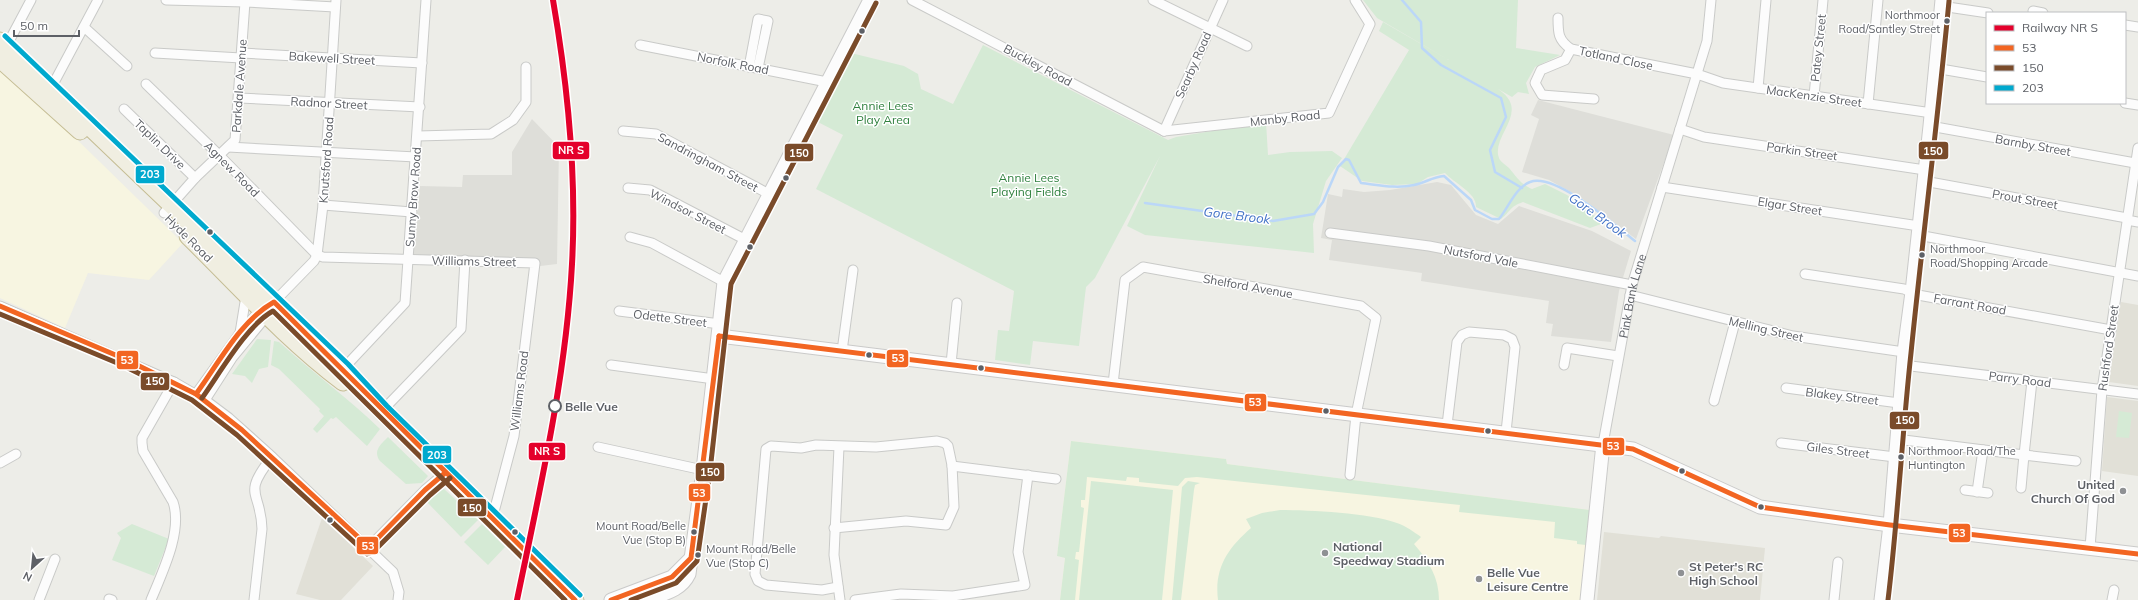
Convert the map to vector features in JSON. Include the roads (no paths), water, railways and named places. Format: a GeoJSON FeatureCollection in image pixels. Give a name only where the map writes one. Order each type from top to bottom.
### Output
{"type":"FeatureCollection","features":[{"type":"Feature","properties":{"kind":"highway","name":"Hyde Road"},"geometry":{"type":"LineString","coordinates":[[2,49],[167,209],[325,369],[382,412]]}},
{"type":"Feature","properties":{"kind":"highway","name":"Hyde Road"},"geometry":{"type":"LineString","coordinates":[[167,209],[246,296],[267,310],[343,369],[382,412],[575,600]]}},
{"type":"Feature","properties":{"kind":"street"},"geometry":{"type":"LineString","coordinates":[[2,49],[32,0]]}},
{"type":"Feature","properties":{"kind":"street"},"geometry":{"type":"LineString","coordinates":[[48,95],[98,0]]}},
{"type":"Feature","properties":{"kind":"street"},"geometry":{"type":"LineString","coordinates":[[166,0],[335,4]]}},
{"type":"Feature","properties":{"kind":"street","name":"Sunny Brow Road"},"geometry":{"type":"LineString","coordinates":[[343,369],[405,303],[418,136],[426,0]]}},
{"type":"Feature","properties":{"kind":"street"},"geometry":{"type":"LineString","coordinates":[[678,595],[687,579],[703,470],[720,330],[724,282],[870,0]]}},
{"type":"Feature","properties":{"kind":"street","name":"Buckley Road"},"geometry":{"type":"LineString","coordinates":[[912,0],[1164,131]]}},
{"type":"Feature","properties":{"kind":"street"},"geometry":{"type":"LineString","coordinates":[[1153,0],[1247,46]]}},
{"type":"Feature","properties":{"kind":"street","name":"Searby Road"},"geometry":{"type":"LineString","coordinates":[[1164,131],[1209,27],[1223,0]]}},
{"type":"Feature","properties":{"kind":"street","name":"Manby Road"},"geometry":{"type":"LineString","coordinates":[[1164,131],[1329,113],[1370,24],[1355,0]]}},
{"type":"Feature","properties":{"kind":"street","name":"Pink Bank Lane"},"geometry":{"type":"LineString","coordinates":[[1588,600],[1604,444],[1618,356],[1632,285],[1708,42],[1711,0]]}},
{"type":"Feature","properties":{"kind":"street"},"geometry":{"type":"LineString","coordinates":[[1758,88],[1766,0]]}},
{"type":"Feature","properties":{"kind":"street","name":"Patey Street"},"geometry":{"type":"LineString","coordinates":[[1814,96],[1823,0]]}},
{"type":"Feature","properties":{"kind":"street"},"geometry":{"type":"LineString","coordinates":[[1868,104],[1878,0]]}},
{"type":"Feature","properties":{"kind":"street","name":"Parkdale Avenue"},"geometry":{"type":"LineString","coordinates":[[167,209],[195,178],[235,140],[245,2]]}},
{"type":"Feature","properties":{"kind":"street"},"geometry":{"type":"LineString","coordinates":[[1881,600],[1890,525],[1904,352],[1931,120],[1941,3],[1986,13]]}},
{"type":"Feature","properties":{"kind":"street","name":"Knutsford Road"},"geometry":{"type":"LineString","coordinates":[[317,255],[323,205],[335,4]]}},
{"type":"Feature","properties":{"kind":"street"},"geometry":{"type":"LineString","coordinates":[[2033,11],[2038,12]]}},
{"type":"Feature","properties":{"kind":"street","name":"Totland Close"},"geometry":{"type":"LineString","coordinates":[[1558,18],[1558,34],[1561,42],[1571,49],[1697,74]]}},
{"type":"Feature","properties":{"kind":"street"},"geometry":{"type":"LineString","coordinates":[[2126,25],[2138,27]]}},
{"type":"Feature","properties":{"kind":"street"},"geometry":{"type":"LineString","coordinates":[[84,27],[127,66]]}},
{"type":"Feature","properties":{"kind":"street","name":"Norfolk Road"},"geometry":{"type":"LineString","coordinates":[[640,45],[827,82]]}},
{"type":"Feature","properties":{"kind":"street"},"geometry":{"type":"LineString","coordinates":[[1571,49],[1565,60],[1541,70],[1535,83],[1542,95],[1594,99]]}},
{"type":"Feature","properties":{"kind":"street","name":"Bakewell Street"},"geometry":{"type":"LineString","coordinates":[[154,53],[331,58],[422,63]]}},
{"type":"Feature","properties":{"kind":"street"},"geometry":{"type":"LineString","coordinates":[[418,136],[491,134],[513,120],[526,102],[526,68]]}},
{"type":"Feature","properties":{"kind":"street"},"geometry":{"type":"LineString","coordinates":[[1935,68],[1986,77]]}},
{"type":"Feature","properties":{"kind":"street","name":"MacKenzie Street"},"geometry":{"type":"LineString","coordinates":[[1697,74],[1723,83],[1868,104],[1931,120]]}},
{"type":"Feature","properties":{"kind":"street","name":"Agnew Road"},"geometry":{"type":"LineString","coordinates":[[146,84],[219,155],[317,255]]}},
{"type":"Feature","properties":{"kind":"street","name":"Radnor Street"},"geometry":{"type":"LineString","coordinates":[[239,98],[420,107]]}},
{"type":"Feature","properties":{"kind":"street"},"geometry":{"type":"LineString","coordinates":[[2126,103],[2138,105]]}},
{"type":"Feature","properties":{"kind":"street","name":"Taplin Drive"},"geometry":{"type":"LineString","coordinates":[[124,109],[195,178]]}},
{"type":"Feature","properties":{"kind":"street","name":"Barnby Street"},"geometry":{"type":"LineString","coordinates":[[1931,120],[2136,165]]}},
{"type":"Feature","properties":{"kind":"street","name":"Parkin Street"},"geometry":{"type":"LineString","coordinates":[[1680,129],[1704,137],[1924,175]]}},
{"type":"Feature","properties":{"kind":"street","name":"Sandringham Street"},"geometry":{"type":"LineString","coordinates":[[623,131],[656,134],[769,194]]}},
{"type":"Feature","properties":{"kind":"street"},"geometry":{"type":"LineString","coordinates":[[228,147],[416,157]]}},
{"type":"Feature","properties":{"kind":"street","name":"Rushford Street"},"geometry":{"type":"LineString","coordinates":[[2090,548],[2102,390],[2138,148]]}},
{"type":"Feature","properties":{"kind":"street","name":"Prout Street"},"geometry":{"type":"LineString","coordinates":[[1924,175],[2138,222]]}},
{"type":"Feature","properties":{"kind":"street","name":"Elgar Street"},"geometry":{"type":"LineString","coordinates":[[1662,187],[1919,230],[2138,276]]}},
{"type":"Feature","properties":{"kind":"street","name":"Windsor Street"},"geometry":{"type":"LineString","coordinates":[[628,188],[650,190],[746,240]]}},
{"type":"Feature","properties":{"kind":"street"},"geometry":{"type":"LineString","coordinates":[[323,205],[412,212]]}},
{"type":"Feature","properties":{"kind":"street","name":"Nutsford Vale"},"geometry":{"type":"LineString","coordinates":[[1330,233],[1429,246],[1632,285]]}},
{"type":"Feature","properties":{"kind":"street"},"geometry":{"type":"LineString","coordinates":[[630,237],[652,243],[724,282]]}},
{"type":"Feature","properties":{"kind":"street"},"geometry":{"type":"LineString","coordinates":[[196,394],[240,333],[267,310],[314,261],[317,255]]}},
{"type":"Feature","properties":{"kind":"street","name":"Williams Street"},"geometry":{"type":"LineString","coordinates":[[317,255],[323,257],[535,263]]}},
{"type":"Feature","properties":{"kind":"street"},"geometry":{"type":"LineString","coordinates":[[382,412],[461,329],[465,260]]}},
{"type":"Feature","properties":{"kind":"street","name":"Williams Road"},"geometry":{"type":"LineString","coordinates":[[489,516],[495,508],[514,436],[535,263]]}},
{"type":"Feature","properties":{"kind":"street","name":"Shelford Avenue"},"geometry":{"type":"LineString","coordinates":[[1113,384],[1125,280],[1143,267],[1361,306],[1376,318],[1356,415]]}},
{"type":"Feature","properties":{"kind":"street"},"geometry":{"type":"LineString","coordinates":[[842,351],[853,270]]}},
{"type":"Feature","properties":{"kind":"street","name":"Farrant Road"},"geometry":{"type":"LineString","coordinates":[[1805,274],[1912,292],[2111,330]]}},
{"type":"Feature","properties":{"kind":"street","name":"Melling Street"},"geometry":{"type":"LineString","coordinates":[[1630,295],[1793,336],[1904,352]]}},
{"type":"Feature","properties":{"kind":"street"},"geometry":{"type":"LineString","coordinates":[[240,333],[246,296]]}},
{"type":"Feature","properties":{"kind":"street"},"geometry":{"type":"LineString","coordinates":[[951,364],[957,303]]}},
{"type":"Feature","properties":{"kind":"street"},"geometry":{"type":"LineString","coordinates":[[0,306],[174,382],[205,400],[229,418],[272,457],[393,572],[399,592],[398,600]]}},
{"type":"Feature","properties":{"kind":"street"},"geometry":{"type":"LineString","coordinates":[[205,400],[232,358],[267,310]]}},
{"type":"Feature","properties":{"kind":"street","name":"Odette Street"},"geometry":{"type":"LineString","coordinates":[[619,311],[720,330]]}},
{"type":"Feature","properties":{"kind":"street"},"geometry":{"type":"LineString","coordinates":[[1714,402],[1735,322]]}},
{"type":"Feature","properties":{"kind":"street"},"geometry":{"type":"LineString","coordinates":[[720,330],[842,351],[1632,448],[1760,507],[1890,525],[2138,554]]}},
{"type":"Feature","properties":{"kind":"street"},"geometry":{"type":"LineString","coordinates":[[1447,425],[1457,342],[1462,335],[1469,332],[1504,335],[1512,339],[1515,348],[1506,432]]}},
{"type":"Feature","properties":{"kind":"street"},"geometry":{"type":"LineString","coordinates":[[1564,365],[1567,348],[1618,356]]}},
{"type":"Feature","properties":{"kind":"street"},"geometry":{"type":"LineString","coordinates":[[611,364],[714,379]]}},
{"type":"Feature","properties":{"kind":"street","name":"Parry Road"},"geometry":{"type":"LineString","coordinates":[[1903,365],[2138,394]]}},
{"type":"Feature","properties":{"kind":"street"},"geometry":{"type":"LineString","coordinates":[[2021,488],[2032,381]]}},
{"type":"Feature","properties":{"kind":"street"},"geometry":{"type":"LineString","coordinates":[[151,600],[171,550],[175,510],[173,502],[144,451],[142,438],[174,382]]}},
{"type":"Feature","properties":{"kind":"street","name":"Blakey Street"},"geometry":{"type":"LineString","coordinates":[[1786,388],[1899,403]]}},
{"type":"Feature","properties":{"kind":"street"},"geometry":{"type":"LineString","coordinates":[[1350,475],[1356,415]]}},
{"type":"Feature","properties":{"kind":"street"},"geometry":{"type":"LineString","coordinates":[[1896,439],[2076,461]]}},
{"type":"Feature","properties":{"kind":"street"},"geometry":{"type":"LineString","coordinates":[[834,528],[906,521],[946,525],[954,507],[952,466],[948,446],[945,443],[937,441],[876,447],[839,447],[816,445],[802,448],[771,446],[766,449],[755,574],[758,581],[766,585],[822,590],[838,587]]}},
{"type":"Feature","properties":{"kind":"street","name":"Giles Street"},"geometry":{"type":"LineString","coordinates":[[1781,442],[1895,457]]}},
{"type":"Feature","properties":{"kind":"street"},"geometry":{"type":"LineString","coordinates":[[598,447],[703,470]]}},
{"type":"Feature","properties":{"kind":"street"},"geometry":{"type":"LineString","coordinates":[[839,447],[834,528],[834,555],[840,600]]}},
{"type":"Feature","properties":{"kind":"street"},"geometry":{"type":"LineString","coordinates":[[1977,492],[1983,450]]}},
{"type":"Feature","properties":{"kind":"street"},"geometry":{"type":"LineString","coordinates":[[0,463],[16,454]]}},
{"type":"Feature","properties":{"kind":"street"},"geometry":{"type":"LineString","coordinates":[[254,600],[262,520],[254,492],[259,474],[272,457]]}},
{"type":"Feature","properties":{"kind":"street"},"geometry":{"type":"LineString","coordinates":[[952,466],[1056,478]]}},
{"type":"Feature","properties":{"kind":"street"},"geometry":{"type":"LineString","coordinates":[[369,548],[425,490],[445,473]]}},
{"type":"Feature","properties":{"kind":"street"},"geometry":{"type":"LineString","coordinates":[[855,600],[901,594],[982,596],[1025,585],[1018,552],[1028,475]]}},
{"type":"Feature","properties":{"kind":"street"},"geometry":{"type":"LineString","coordinates":[[1966,490],[1988,493]]}},
{"type":"Feature","properties":{"kind":"street"},"geometry":{"type":"LineString","coordinates":[[39,600],[55,558]]}},
{"type":"Feature","properties":{"kind":"street"},"geometry":{"type":"LineString","coordinates":[[611,600],[650,587],[676,574],[690,558]]}},
{"type":"Feature","properties":{"kind":"street"},"geometry":{"type":"LineString","coordinates":[[1834,600],[1838,562]]}},
{"type":"Feature","properties":{"kind":"street"},"geometry":{"type":"LineString","coordinates":[[650,587],[670,587],[678,595]]}},
{"type":"Feature","properties":{"kind":"street"},"geometry":{"type":"LineString","coordinates":[[2112,600],[2114,590]]}},
{"type":"Feature","properties":{"kind":"street"},"geometry":{"type":"LineString","coordinates":[[647,600],[678,595]]}},
{"type":"Feature","properties":{"kind":"waterway"},"geometry":{"type":"LineString","coordinates":[[1402,0],[1421,22],[1422,48],[1441,65],[1501,98],[1506,117],[1490,150],[1495,172],[1522,188]]}},
{"type":"Feature","properties":{"kind":"waterway","name":"Gore Brook"},"geometry":{"type":"LineString","coordinates":[[1145,203],[1273,221],[1314,214],[1323,202],[1338,167],[1346,159],[1349,160],[1361,183],[1401,187],[1418,184],[1444,176],[1471,200],[1475,210],[1492,219],[1499,219],[1521,188],[1530,182],[1541,181],[1569,192],[1585,202],[1635,241]]}},
{"type":"Feature","properties":{"kind":"place","name":"Northmoor Road/Santley Street"},"geometry":{"type":"Point","coordinates":[1947,21]}},
{"type":"Feature","properties":{"kind":"place","name":"Northmoor Road/Shopping Arcade"},"geometry":{"type":"Point","coordinates":[1922,255]}},
{"type":"Feature","properties":{"kind":"place","name":"Belle Vue"},"geometry":{"type":"Point","coordinates":[555,406]}},
{"type":"Feature","properties":{"kind":"place","name":"Northmoor Road/The Huntington"},"geometry":{"type":"Point","coordinates":[1901,457]}},
{"type":"Feature","properties":{"kind":"place","name":"United Church Of God"},"geometry":{"type":"Point","coordinates":[2123,491]}},
{"type":"Feature","properties":{"kind":"place","name":"Mount Road/Belle Vue (Stop B)"},"geometry":{"type":"Point","coordinates":[694,532]}},
{"type":"Feature","properties":{"kind":"place","name":"National Speedway Stadium"},"geometry":{"type":"Point","coordinates":[1325,553]}},
{"type":"Feature","properties":{"kind":"place","name":"Mount Road/Belle Vue (Stop C)"},"geometry":{"type":"Point","coordinates":[698,555]}},
{"type":"Feature","properties":{"kind":"place","name":"St Peter's RC High School"},"geometry":{"type":"Point","coordinates":[1681,573]}},
{"type":"Feature","properties":{"kind":"place","name":"Belle Vue Leisure Centre"},"geometry":{"type":"Point","coordinates":[1479,579]}},
{"type":"Feature","properties":{"kind":"park label","name":"Annie Lees Play Area"},"geometry":{"type":"Point","coordinates":[883,112]}},
{"type":"Feature","properties":{"kind":"park label","name":"Annie Lees Playing Fields"},"geometry":{"type":"Point","coordinates":[1029,184]}}]}
